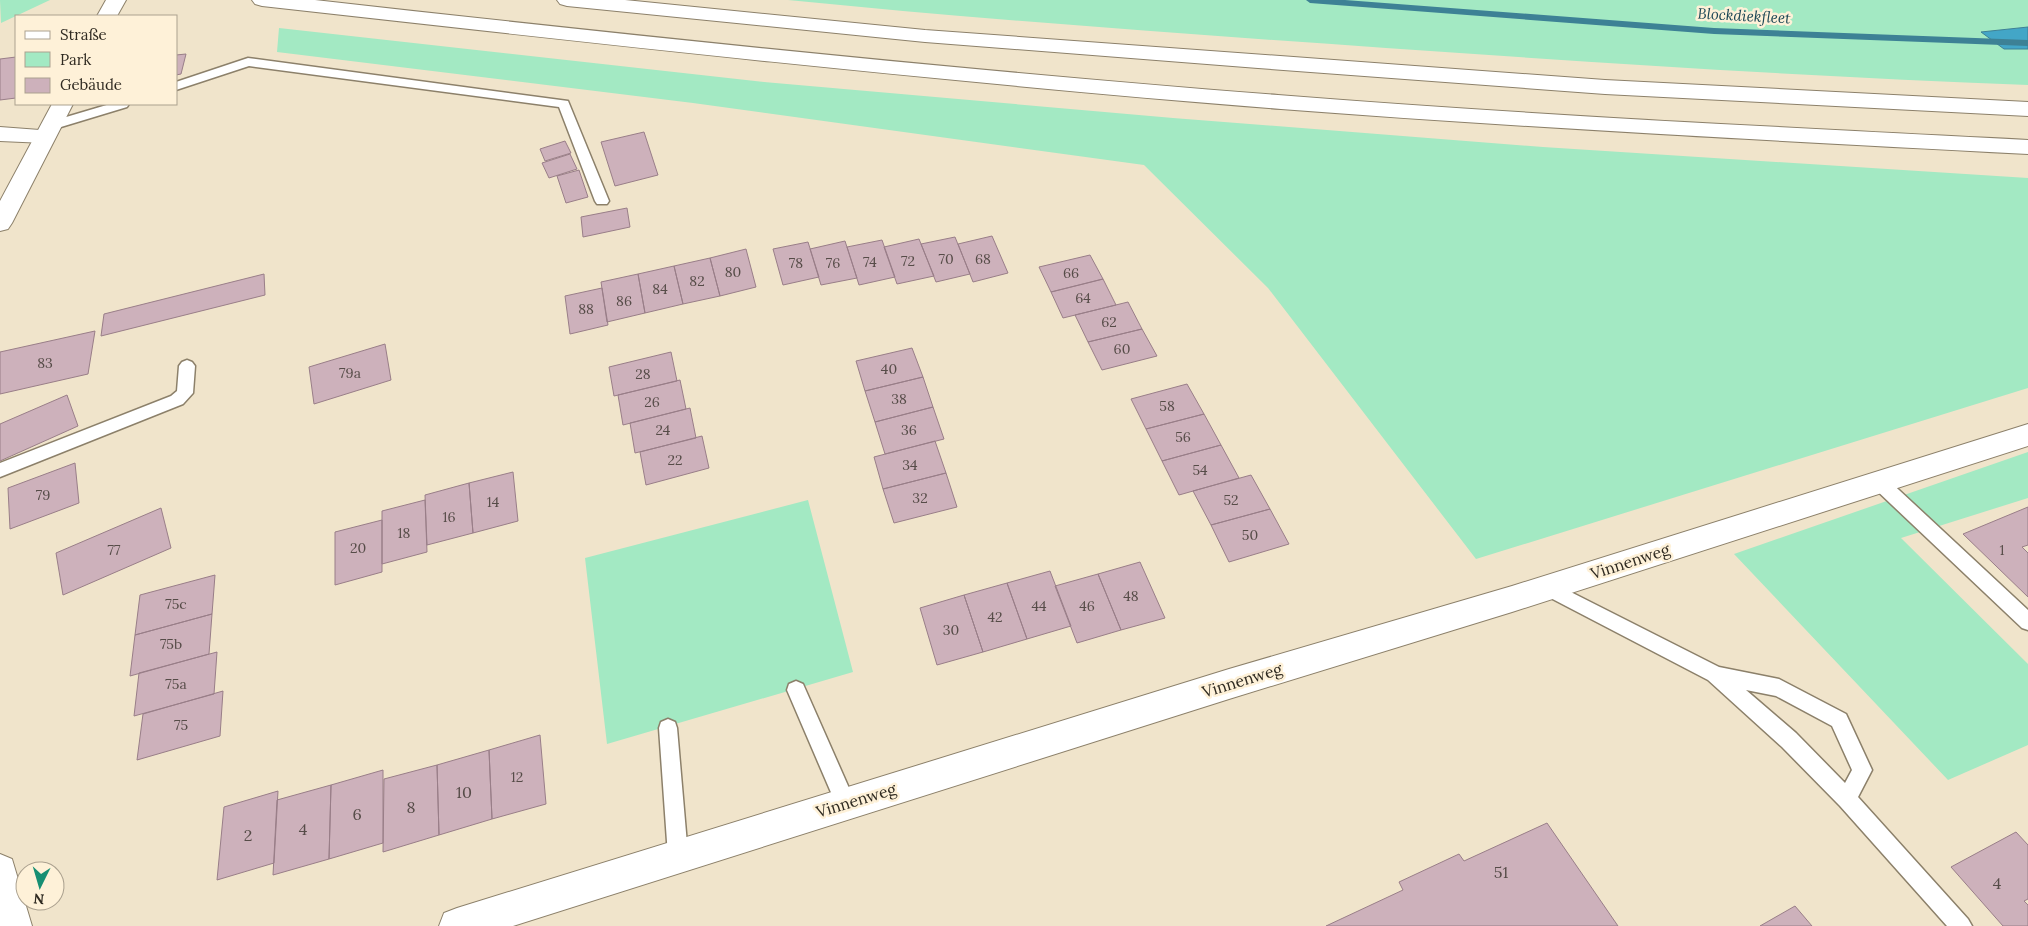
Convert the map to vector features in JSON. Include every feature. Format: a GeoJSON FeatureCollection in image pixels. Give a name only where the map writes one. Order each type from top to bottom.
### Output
{"type":"FeatureCollection","features":[{"type":"Feature","properties":{"kind":"main road"},"geometry":{"type":"LineString","coordinates":[[108,15],[116,0]]}},
{"type":"Feature","properties":{"kind":"main road"},"geometry":{"type":"LineString","coordinates":[[262,0],[573,35],[940,73],[1278,102],[1627,126],[2028,147]]}},
{"type":"Feature","properties":{"kind":"main road"},"geometry":{"type":"LineString","coordinates":[[567,0],[925,36],[1278,63],[1615,87],[2028,109]]}},
{"type":"Feature","properties":{"kind":"main road"},"geometry":{"type":"LineString","coordinates":[[0,223],[61,105]]}},
{"type":"Feature","properties":{"kind":"main road"},"geometry":{"type":"LineString","coordinates":[[0,134],[48,131]]}},
{"type":"Feature","properties":{"kind":"main road","name":"Vinnenweg"},"geometry":{"type":"LineString","coordinates":[[457,926],[1229,684],[1547,588],[2028,435]]}},
{"type":"Feature","properties":{"kind":"main road"},"geometry":{"type":"LineString","coordinates":[[0,871],[14,926]]}},
{"type":"Feature","properties":{"kind":"lane"},"geometry":{"type":"LineString","coordinates":[[178,85],[248,62],[564,104],[602,201]]}},
{"type":"Feature","properties":{"kind":"lane"},"geometry":{"type":"LineString","coordinates":[[48,131],[120,105]]}},
{"type":"Feature","properties":{"kind":"lane"},"geometry":{"type":"LineString","coordinates":[[0,470],[177,400],[185,393],[188,366]]}},
{"type":"Feature","properties":{"kind":"lane"},"geometry":{"type":"LineString","coordinates":[[1879,482],[2028,622]]}},
{"type":"Feature","properties":{"kind":"lane"},"geometry":{"type":"LineString","coordinates":[[1547,588],[1715,674],[1789,740],[1847,799],[1961,926]]}},
{"type":"Feature","properties":{"kind":"lane"},"geometry":{"type":"LineString","coordinates":[[1715,674],[1779,688],[1839,720],[1862,770],[1847,799]]}},
{"type":"Feature","properties":{"kind":"lane"},"geometry":{"type":"LineString","coordinates":[[796,690],[846,804]]}},
{"type":"Feature","properties":{"kind":"lane"},"geometry":{"type":"LineString","coordinates":[[668,728],[678,856]]}},
{"type":"Feature","properties":{"kind":"green space"},"geometry":{"type":"Polygon","coordinates":[[[0,0],[50,0],[15,15],[1,23],[0,0]]]}},
{"type":"Feature","properties":{"kind":"green space"},"geometry":{"type":"Polygon","coordinates":[[[788,0],[2028,0],[2028,27],[1982,32],[2005,49],[2028,49],[2028,85],[1787,74],[1466,54],[1087,26],[788,0]]]}},
{"type":"Feature","properties":{"kind":"green space"},"geometry":{"type":"Polygon","coordinates":[[[279,28],[764,82],[1173,118],[1543,147],[2028,178],[2028,388],[1476,559],[1268,288],[1144,165],[693,103],[277,52],[279,28]]]}},
{"type":"Feature","properties":{"kind":"green space"},"geometry":{"type":"Polygon","coordinates":[[[2028,452],[2028,498],[1901,538],[2028,664],[2028,745],[1948,780],[1734,554],[2028,452]]]}},
{"type":"Feature","properties":{"kind":"green space"},"geometry":{"type":"Polygon","coordinates":[[[808,500],[853,672],[607,744],[585,558],[808,500]]]}},
{"type":"Feature","properties":{"kind":"water"},"geometry":{"type":"Polygon","coordinates":[[[2028,27],[2028,49],[2004,49],[1981,32],[2028,27]]]}},
{"type":"Feature","properties":{"kind":"building"},"geometry":{"type":"Polygon","coordinates":[[[186,54],[181,74],[178,75],[178,55],[186,54]]]}},
{"type":"Feature","properties":{"kind":"building"},"geometry":{"type":"Polygon","coordinates":[[[15,57],[15,98],[0,100],[0,59],[15,57]]]}},
{"type":"Feature","properties":{"kind":"building"},"geometry":{"type":"Polygon","coordinates":[[[644,132],[658,175],[615,186],[601,142],[644,132]]]}},
{"type":"Feature","properties":{"kind":"building"},"geometry":{"type":"Polygon","coordinates":[[[565,141],[571,153],[545,161],[540,149],[565,141]]]}},
{"type":"Feature","properties":{"kind":"building"},"geometry":{"type":"Polygon","coordinates":[[[570,154],[577,169],[549,178],[542,163],[570,154]]]}},
{"type":"Feature","properties":{"kind":"building"},"geometry":{"type":"Polygon","coordinates":[[[579,170],[588,197],[566,203],[557,176],[579,170]]]}},
{"type":"Feature","properties":{"kind":"building"},"geometry":{"type":"Polygon","coordinates":[[[627,208],[630,227],[583,237],[581,217],[627,208]]]}},
{"type":"Feature","properties":{"kind":"building"},"geometry":{"type":"Polygon","coordinates":[[[992,236],[1008,273],[973,282],[958,244],[992,236]]]}},
{"type":"Feature","properties":{"kind":"building"},"geometry":{"type":"Polygon","coordinates":[[[955,237],[970,274],[936,282],[921,244],[955,237]]]}},
{"type":"Feature","properties":{"kind":"building"},"geometry":{"type":"Polygon","coordinates":[[[919,239],[934,276],[897,284],[884,247],[919,239]]]}},
{"type":"Feature","properties":{"kind":"building"},"geometry":{"type":"Polygon","coordinates":[[[882,240],[895,277],[859,285],[847,247],[882,240]]]}},
{"type":"Feature","properties":{"kind":"building"},"geometry":{"type":"Polygon","coordinates":[[[845,241],[857,278],[821,285],[810,249],[845,241]]]}},
{"type":"Feature","properties":{"kind":"building"},"geometry":{"type":"Polygon","coordinates":[[[808,242],[819,277],[783,285],[773,249],[808,242]]]}},
{"type":"Feature","properties":{"kind":"building"},"geometry":{"type":"Polygon","coordinates":[[[746,249],[756,287],[720,296],[710,258],[746,249]]]}},
{"type":"Feature","properties":{"kind":"building"},"geometry":{"type":"Polygon","coordinates":[[[1090,255],[1103,279],[1051,292],[1039,267],[1090,255]]]}},
{"type":"Feature","properties":{"kind":"building"},"geometry":{"type":"Polygon","coordinates":[[[710,258],[720,296],[683,304],[674,266],[710,258]]]}},
{"type":"Feature","properties":{"kind":"building"},"geometry":{"type":"Polygon","coordinates":[[[674,266],[683,304],[645,313],[638,274],[674,266]]]}},
{"type":"Feature","properties":{"kind":"building"},"geometry":{"type":"Polygon","coordinates":[[[264,274],[265,295],[101,336],[104,314],[264,274]]]}},
{"type":"Feature","properties":{"kind":"building"},"geometry":{"type":"Polygon","coordinates":[[[638,274],[645,313],[607,322],[601,282],[638,274]]]}},
{"type":"Feature","properties":{"kind":"building"},"geometry":{"type":"Polygon","coordinates":[[[1103,279],[1116,305],[1063,318],[1051,292],[1103,279]]]}},
{"type":"Feature","properties":{"kind":"building"},"geometry":{"type":"Polygon","coordinates":[[[602,288],[608,325],[570,334],[565,296],[602,288]]]}},
{"type":"Feature","properties":{"kind":"building"},"geometry":{"type":"Polygon","coordinates":[[[1128,302],[1142,329],[1088,342],[1075,315],[1128,302]]]}},
{"type":"Feature","properties":{"kind":"building"},"geometry":{"type":"Polygon","coordinates":[[[1142,329],[1157,356],[1102,370],[1088,342],[1142,329]]]}},
{"type":"Feature","properties":{"kind":"building"},"geometry":{"type":"Polygon","coordinates":[[[95,331],[88,374],[0,394],[0,352],[95,331]]]}},
{"type":"Feature","properties":{"kind":"building"},"geometry":{"type":"Polygon","coordinates":[[[385,344],[391,380],[314,404],[309,367],[385,344]]]}},
{"type":"Feature","properties":{"kind":"building"},"geometry":{"type":"Polygon","coordinates":[[[912,348],[923,377],[865,391],[856,361],[912,348]]]}},
{"type":"Feature","properties":{"kind":"building"},"geometry":{"type":"Polygon","coordinates":[[[671,352],[677,381],[614,396],[609,367],[671,352]]]}},
{"type":"Feature","properties":{"kind":"building"},"geometry":{"type":"Polygon","coordinates":[[[923,377],[933,407],[875,422],[865,391],[923,377]]]}},
{"type":"Feature","properties":{"kind":"building"},"geometry":{"type":"Polygon","coordinates":[[[680,380],[686,409],[623,425],[618,395],[680,380]]]}},
{"type":"Feature","properties":{"kind":"building"},"geometry":{"type":"Polygon","coordinates":[[[1187,384],[1204,414],[1146,429],[1131,399],[1187,384]]]}},
{"type":"Feature","properties":{"kind":"building"},"geometry":{"type":"Polygon","coordinates":[[[67,395],[78,426],[0,461],[0,424],[67,395]]]}},
{"type":"Feature","properties":{"kind":"building"},"geometry":{"type":"Polygon","coordinates":[[[933,407],[944,439],[885,454],[875,422],[933,407]]]}},
{"type":"Feature","properties":{"kind":"building"},"geometry":{"type":"Polygon","coordinates":[[[690,408],[696,438],[635,453],[630,423],[690,408]]]}},
{"type":"Feature","properties":{"kind":"building"},"geometry":{"type":"Polygon","coordinates":[[[1204,414],[1221,445],[1162,461],[1146,429],[1204,414]]]}},
{"type":"Feature","properties":{"kind":"building"},"geometry":{"type":"Polygon","coordinates":[[[702,436],[709,468],[646,485],[640,452],[702,436]]]}},
{"type":"Feature","properties":{"kind":"building"},"geometry":{"type":"Polygon","coordinates":[[[935,441],[946,473],[883,489],[874,457],[935,441]]]}},
{"type":"Feature","properties":{"kind":"building"},"geometry":{"type":"Polygon","coordinates":[[[1221,445],[1239,478],[1179,495],[1162,461],[1221,445]]]}},
{"type":"Feature","properties":{"kind":"building"},"geometry":{"type":"Polygon","coordinates":[[[75,463],[79,503],[10,529],[8,488],[75,463]]]}},
{"type":"Feature","properties":{"kind":"building"},"geometry":{"type":"Polygon","coordinates":[[[513,472],[518,521],[473,533],[469,483],[513,472]]]}},
{"type":"Feature","properties":{"kind":"building"},"geometry":{"type":"Polygon","coordinates":[[[946,473],[957,507],[894,523],[883,489],[946,473]]]}},
{"type":"Feature","properties":{"kind":"building"},"geometry":{"type":"Polygon","coordinates":[[[1251,475],[1270,509],[1211,525],[1193,491],[1251,475]]]}},
{"type":"Feature","properties":{"kind":"building"},"geometry":{"type":"Polygon","coordinates":[[[469,483],[473,533],[427,545],[425,495],[469,483]]]}},
{"type":"Feature","properties":{"kind":"building"},"geometry":{"type":"Polygon","coordinates":[[[425,500],[427,552],[382,564],[382,511],[425,500]]]}},
{"type":"Feature","properties":{"kind":"building"},"geometry":{"type":"Polygon","coordinates":[[[2028,507],[2028,545],[2022,547],[2028,553],[2028,597],[1963,534],[2028,507]]]}},
{"type":"Feature","properties":{"kind":"building"},"geometry":{"type":"Polygon","coordinates":[[[161,508],[171,548],[63,595],[56,553],[161,508]]]}},
{"type":"Feature","properties":{"kind":"building"},"geometry":{"type":"Polygon","coordinates":[[[1270,509],[1289,544],[1229,562],[1211,525],[1270,509]]]}},
{"type":"Feature","properties":{"kind":"building"},"geometry":{"type":"Polygon","coordinates":[[[382,520],[382,572],[335,585],[335,532],[382,520]]]}},
{"type":"Feature","properties":{"kind":"building"},"geometry":{"type":"Polygon","coordinates":[[[1140,562],[1165,618],[1121,630],[1098,574],[1140,562]]]}},
{"type":"Feature","properties":{"kind":"building"},"geometry":{"type":"Polygon","coordinates":[[[1050,571],[1071,626],[1027,639],[1007,583],[1050,571]]]}},
{"type":"Feature","properties":{"kind":"building"},"geometry":{"type":"Polygon","coordinates":[[[1098,574],[1121,630],[1077,643],[1055,586],[1098,574]]]}},
{"type":"Feature","properties":{"kind":"building"},"geometry":{"type":"Polygon","coordinates":[[[215,575],[212,614],[135,635],[140,595],[215,575]]]}},
{"type":"Feature","properties":{"kind":"building"},"geometry":{"type":"Polygon","coordinates":[[[1007,583],[1027,639],[983,652],[964,595],[1007,583]]]}},
{"type":"Feature","properties":{"kind":"building"},"geometry":{"type":"Polygon","coordinates":[[[964,595],[983,652],[937,665],[920,608],[964,595]]]}},
{"type":"Feature","properties":{"kind":"building"},"geometry":{"type":"Polygon","coordinates":[[[212,614],[209,654],[130,676],[135,635],[212,614]]]}},
{"type":"Feature","properties":{"kind":"building"},"geometry":{"type":"Polygon","coordinates":[[[217,652],[214,694],[134,716],[139,673],[217,652]]]}},
{"type":"Feature","properties":{"kind":"building"},"geometry":{"type":"Polygon","coordinates":[[[223,691],[220,736],[137,760],[143,714],[223,691]]]}},
{"type":"Feature","properties":{"kind":"building"},"geometry":{"type":"Polygon","coordinates":[[[540,735],[546,804],[492,819],[489,750],[540,735]]]}},
{"type":"Feature","properties":{"kind":"building"},"geometry":{"type":"Polygon","coordinates":[[[489,750],[492,819],[439,835],[437,765],[489,750]]]}},
{"type":"Feature","properties":{"kind":"building"},"geometry":{"type":"Polygon","coordinates":[[[437,765],[439,835],[383,852],[384,779],[437,765]]]}},
{"type":"Feature","properties":{"kind":"building"},"geometry":{"type":"Polygon","coordinates":[[[383,770],[383,843],[329,859],[331,785],[383,770]]]}},
{"type":"Feature","properties":{"kind":"building"},"geometry":{"type":"Polygon","coordinates":[[[331,785],[329,859],[273,875],[277,800],[331,785]]]}},
{"type":"Feature","properties":{"kind":"building"},"geometry":{"type":"Polygon","coordinates":[[[278,791],[274,863],[217,880],[224,807],[278,791]]]}},
{"type":"Feature","properties":{"kind":"building"},"geometry":{"type":"Polygon","coordinates":[[[1547,823],[1618,926],[1326,926],[1403,890],[1399,882],[1459,854],[1464,861],[1547,823]]]}},
{"type":"Feature","properties":{"kind":"building"},"geometry":{"type":"Polygon","coordinates":[[[2016,832],[2028,845],[2028,899],[2024,901],[2028,905],[2028,926],[2003,926],[1951,867],[2016,832]]]}},
{"type":"Feature","properties":{"kind":"building"},"geometry":{"type":"Polygon","coordinates":[[[1795,906],[1812,926],[1760,926],[1795,906]]]}},
{"type":"Feature","properties":{"kind":"waterway","name":"Blockdiekfleet"},"geometry":{"type":"LineString","coordinates":[[1310,0],[1714,31],[2028,43]]}}]}
